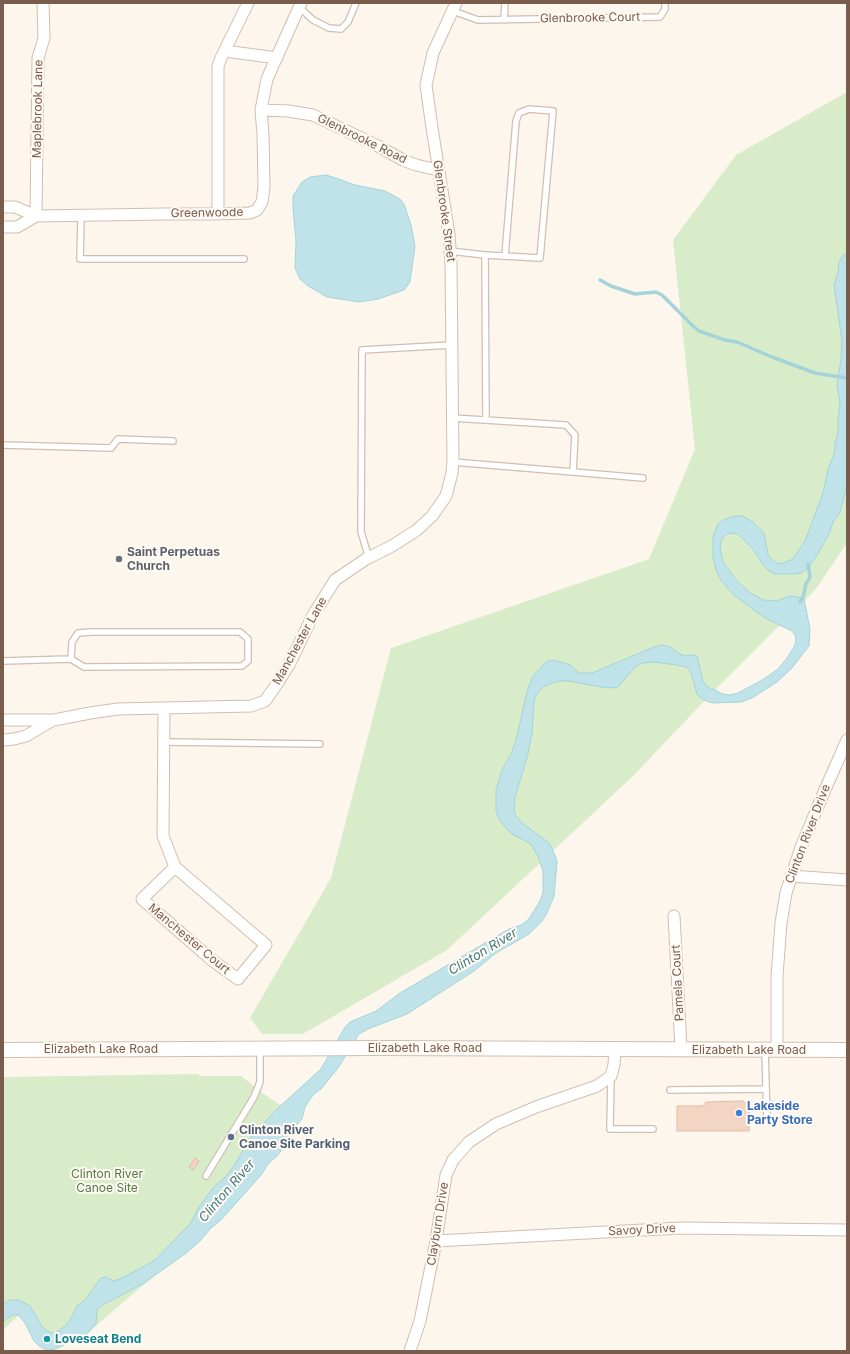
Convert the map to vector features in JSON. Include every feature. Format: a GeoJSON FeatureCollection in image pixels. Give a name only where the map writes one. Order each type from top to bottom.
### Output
{"type":"FeatureCollection","features":[{"type":"Feature","properties":{"kind":"street","name":"Maplebrook Lane"},"geometry":{"type":"LineString","coordinates":[[36,216],[38,58],[44,38],[43,3]]}},
{"type":"Feature","properties":{"kind":"street"},"geometry":{"type":"LineString","coordinates":[[218,214],[218,66],[248,3]]}},
{"type":"Feature","properties":{"kind":"street","name":"Greenwoode"},"geometry":{"type":"LineString","coordinates":[[3,207],[15,207],[36,216],[218,214],[250,213],[257,210],[262,202],[264,187],[261,110],[267,79],[300,5]]}},
{"type":"Feature","properties":{"kind":"street","name":"Glenbrooke Street"},"geometry":{"type":"LineString","coordinates":[[446,496],[452,473],[453,462],[450,251],[449,234],[426,85],[433,53],[454,7]]}},
{"type":"Feature","properties":{"kind":"street"},"geometry":{"type":"LineString","coordinates":[[225,51],[277,58]]}},
{"type":"Feature","properties":{"kind":"street","name":"Glenbrooke Road"},"geometry":{"type":"LineString","coordinates":[[261,110],[288,111],[313,115],[378,146],[403,160],[416,165],[438,170]]}},
{"type":"Feature","properties":{"kind":"street"},"geometry":{"type":"LineString","coordinates":[[3,227],[17,227],[36,216]]}},
{"type":"Feature","properties":{"kind":"street","name":"Manchester Lane"},"geometry":{"type":"LineString","coordinates":[[3,720],[54,720],[118,709],[251,706],[265,701],[278,684],[290,663],[313,615],[335,580],[417,530],[432,516],[446,496]]}},
{"type":"Feature","properties":{"kind":"street","name":"Manchester Court"},"geometry":{"type":"LineString","coordinates":[[164,709],[163,836],[175,867],[266,945],[238,979],[213,961],[142,899],[175,867]]}},
{"type":"Feature","properties":{"kind":"street","name":"Manchester Lane"},"geometry":{"type":"LineString","coordinates":[[3,740],[14,740],[26,736],[54,720]]}},
{"type":"Feature","properties":{"kind":"street","name":"Clinton River Drive"},"geometry":{"type":"LineString","coordinates":[[771,1050],[781,923],[786,892],[806,833],[847,740]]}},
{"type":"Feature","properties":{"kind":"street"},"geometry":{"type":"LineString","coordinates":[[791,876],[847,880]]}},
{"type":"Feature","properties":{"kind":"street","name":"Pamela Court"},"geometry":{"type":"LineString","coordinates":[[674,916],[681,1049]]}},
{"type":"Feature","properties":{"kind":"street","name":"Elizabeth Lake Road"},"geometry":{"type":"LineString","coordinates":[[3,1050],[353,1048],[847,1050]]}},
{"type":"Feature","properties":{"kind":"street"},"geometry":{"type":"LineString","coordinates":[[611,1076],[614,1065],[615,1049]]}},
{"type":"Feature","properties":{"kind":"street","name":"Clayburn Drive"},"geometry":{"type":"LineString","coordinates":[[410,1351],[420,1321],[436,1241],[446,1175],[453,1160],[469,1142],[496,1124],[536,1107],[597,1086],[611,1076]]}},
{"type":"Feature","properties":{"kind":"street","name":"Savoy Drive"},"geometry":{"type":"LineString","coordinates":[[436,1241],[681,1228],[847,1230]]}},
{"type":"Feature","properties":{"kind":"lane"},"geometry":{"type":"LineString","coordinates":[[300,5],[313,20],[329,28],[341,29],[348,22],[356,3]]}},
{"type":"Feature","properties":{"kind":"lane"},"geometry":{"type":"LineString","coordinates":[[504,3],[504,20]]}},
{"type":"Feature","properties":{"kind":"lane","name":"Glenbrooke Court"},"geometry":{"type":"LineString","coordinates":[[454,7],[478,20],[504,20],[660,17],[665,9],[665,3]]}},
{"type":"Feature","properties":{"kind":"lane"},"geometry":{"type":"LineString","coordinates":[[450,251],[485,255],[540,258],[553,111],[529,109],[519,113],[516,121],[505,256]]}},
{"type":"Feature","properties":{"kind":"lane"},"geometry":{"type":"LineString","coordinates":[[80,216],[80,259],[244,259]]}},
{"type":"Feature","properties":{"kind":"lane"},"geometry":{"type":"LineString","coordinates":[[485,255],[486,420]]}},
{"type":"Feature","properties":{"kind":"lane"},"geometry":{"type":"LineString","coordinates":[[369,558],[361,532],[362,350],[452,345]]}},
{"type":"Feature","properties":{"kind":"lane"},"geometry":{"type":"LineString","coordinates":[[452,418],[566,425],[575,435],[573,472]]}},
{"type":"Feature","properties":{"kind":"lane"},"geometry":{"type":"LineString","coordinates":[[3,445],[111,448],[118,439],[173,441]]}},
{"type":"Feature","properties":{"kind":"lane"},"geometry":{"type":"LineString","coordinates":[[453,462],[643,478]]}},
{"type":"Feature","properties":{"kind":"lane"},"geometry":{"type":"LineString","coordinates":[[3,661],[71,659],[84,667],[242,666],[248,661],[248,639],[240,632],[78,633],[72,642],[71,659]]}},
{"type":"Feature","properties":{"kind":"lane"},"geometry":{"type":"LineString","coordinates":[[164,742],[320,744]]}},
{"type":"Feature","properties":{"kind":"lane"},"geometry":{"type":"LineString","coordinates":[[206,1176],[254,1097],[260,1082],[260,1049]]}},
{"type":"Feature","properties":{"kind":"lane"},"geometry":{"type":"LineString","coordinates":[[767,1121],[766,1089],[771,1050]]}},
{"type":"Feature","properties":{"kind":"lane"},"geometry":{"type":"LineString","coordinates":[[611,1076],[610,1129],[653,1129]]}},
{"type":"Feature","properties":{"kind":"lane"},"geometry":{"type":"LineString","coordinates":[[670,1090],[766,1089]]}},
{"type":"Feature","properties":{"kind":"green space"},"geometry":{"type":"Polygon","coordinates":[[[847,92],[847,543],[815,590],[710,695],[633,776],[447,950],[303,1034],[262,1034],[250,1018],[331,878],[391,648],[649,559],[695,449],[673,240],[736,155],[847,92]]]}},
{"type":"Feature","properties":{"kind":"green space","name":"Clinton River Canoe Site"},"geometry":{"type":"Polygon","coordinates":[[[198,1074],[200,1076],[241,1076],[283,1107],[217,1222],[78,1341],[59,1331],[55,1333],[49,1332],[43,1328],[38,1319],[23,1311],[3,1330],[3,1077],[198,1074]]]}},
{"type":"Feature","properties":{"kind":"water"},"geometry":{"type":"Polygon","coordinates":[[[326,175],[355,185],[385,191],[400,199],[404,204],[411,225],[415,246],[410,282],[404,290],[378,299],[359,302],[327,297],[308,286],[300,279],[295,268],[296,241],[293,196],[302,182],[310,177],[326,175]]]}},
{"type":"Feature","properties":{"kind":"water"},"geometry":{"type":"Polygon","coordinates":[[[847,252],[847,485],[840,512],[834,520],[829,534],[817,555],[808,568],[801,573],[775,574],[769,571],[753,549],[738,534],[728,533],[724,536],[721,541],[720,548],[723,562],[737,581],[749,592],[763,600],[776,601],[791,596],[804,599],[810,629],[809,646],[792,668],[777,682],[752,698],[741,702],[713,703],[706,701],[697,694],[688,668],[655,662],[642,663],[636,666],[617,688],[601,687],[568,681],[559,681],[543,687],[536,695],[534,701],[532,733],[528,754],[515,797],[514,810],[521,822],[549,843],[557,862],[554,896],[546,915],[541,922],[529,934],[496,953],[474,971],[407,1014],[359,1034],[338,1068],[308,1102],[302,1119],[292,1130],[285,1145],[278,1155],[268,1164],[261,1175],[221,1220],[185,1254],[144,1283],[101,1306],[97,1310],[96,1324],[88,1333],[58,1348],[46,1350],[34,1341],[25,1323],[18,1315],[13,1315],[3,1322],[3,1304],[10,1300],[19,1300],[30,1306],[43,1328],[49,1332],[55,1333],[69,1322],[77,1306],[86,1299],[101,1278],[106,1277],[114,1281],[154,1261],[190,1224],[199,1207],[212,1189],[234,1166],[251,1137],[277,1109],[321,1069],[345,1027],[350,1022],[376,1011],[400,993],[509,929],[521,925],[528,920],[539,903],[543,893],[543,871],[538,856],[531,844],[512,834],[499,819],[496,811],[496,790],[502,770],[512,752],[516,740],[527,692],[532,678],[542,666],[548,661],[554,660],[570,665],[579,673],[592,673],[654,647],[663,645],[670,647],[685,656],[697,656],[703,681],[706,686],[723,694],[730,695],[738,693],[764,679],[778,669],[787,658],[795,645],[795,635],[792,631],[765,618],[750,607],[734,595],[721,580],[716,570],[713,558],[713,537],[718,524],[723,520],[735,516],[742,516],[752,521],[764,533],[768,555],[773,561],[781,564],[793,559],[805,541],[823,493],[828,469],[835,450],[838,432],[840,403],[837,386],[842,341],[834,285],[839,263],[847,252]]]}},
{"type":"Feature","properties":{"kind":"building"},"geometry":{"type":"Polygon","coordinates":[[[743,1101],[750,1107],[749,1131],[677,1131],[677,1106],[703,1106],[706,1102],[743,1101]]]}},
{"type":"Feature","properties":{"kind":"building"},"geometry":{"type":"Polygon","coordinates":[[[195,1158],[199,1161],[193,1170],[189,1167],[195,1158]]]}},
{"type":"Feature","properties":{"kind":"waterway"},"geometry":{"type":"LineString","coordinates":[[600,280],[611,286],[635,294],[656,292],[662,295],[699,331],[725,340],[737,342],[815,373],[847,378]]}},
{"type":"Feature","properties":{"kind":"waterway","name":"Clinton River"},"geometry":{"type":"LineString","coordinates":[[800,602],[810,577],[808,564]]}},
{"type":"Feature","properties":{"kind":"place","name":"Saint Perpetuas Church"},"geometry":{"type":"Point","coordinates":[119,559]}},
{"type":"Feature","properties":{"kind":"place","name":"Lakeside Party Store"},"geometry":{"type":"Point","coordinates":[739,1113]}},
{"type":"Feature","properties":{"kind":"place","name":"Clinton River Canoe Site Parking"},"geometry":{"type":"Point","coordinates":[231,1137]}},
{"type":"Feature","properties":{"kind":"place","name":"Loveseat Bend"},"geometry":{"type":"Point","coordinates":[47,1339]}}]}
